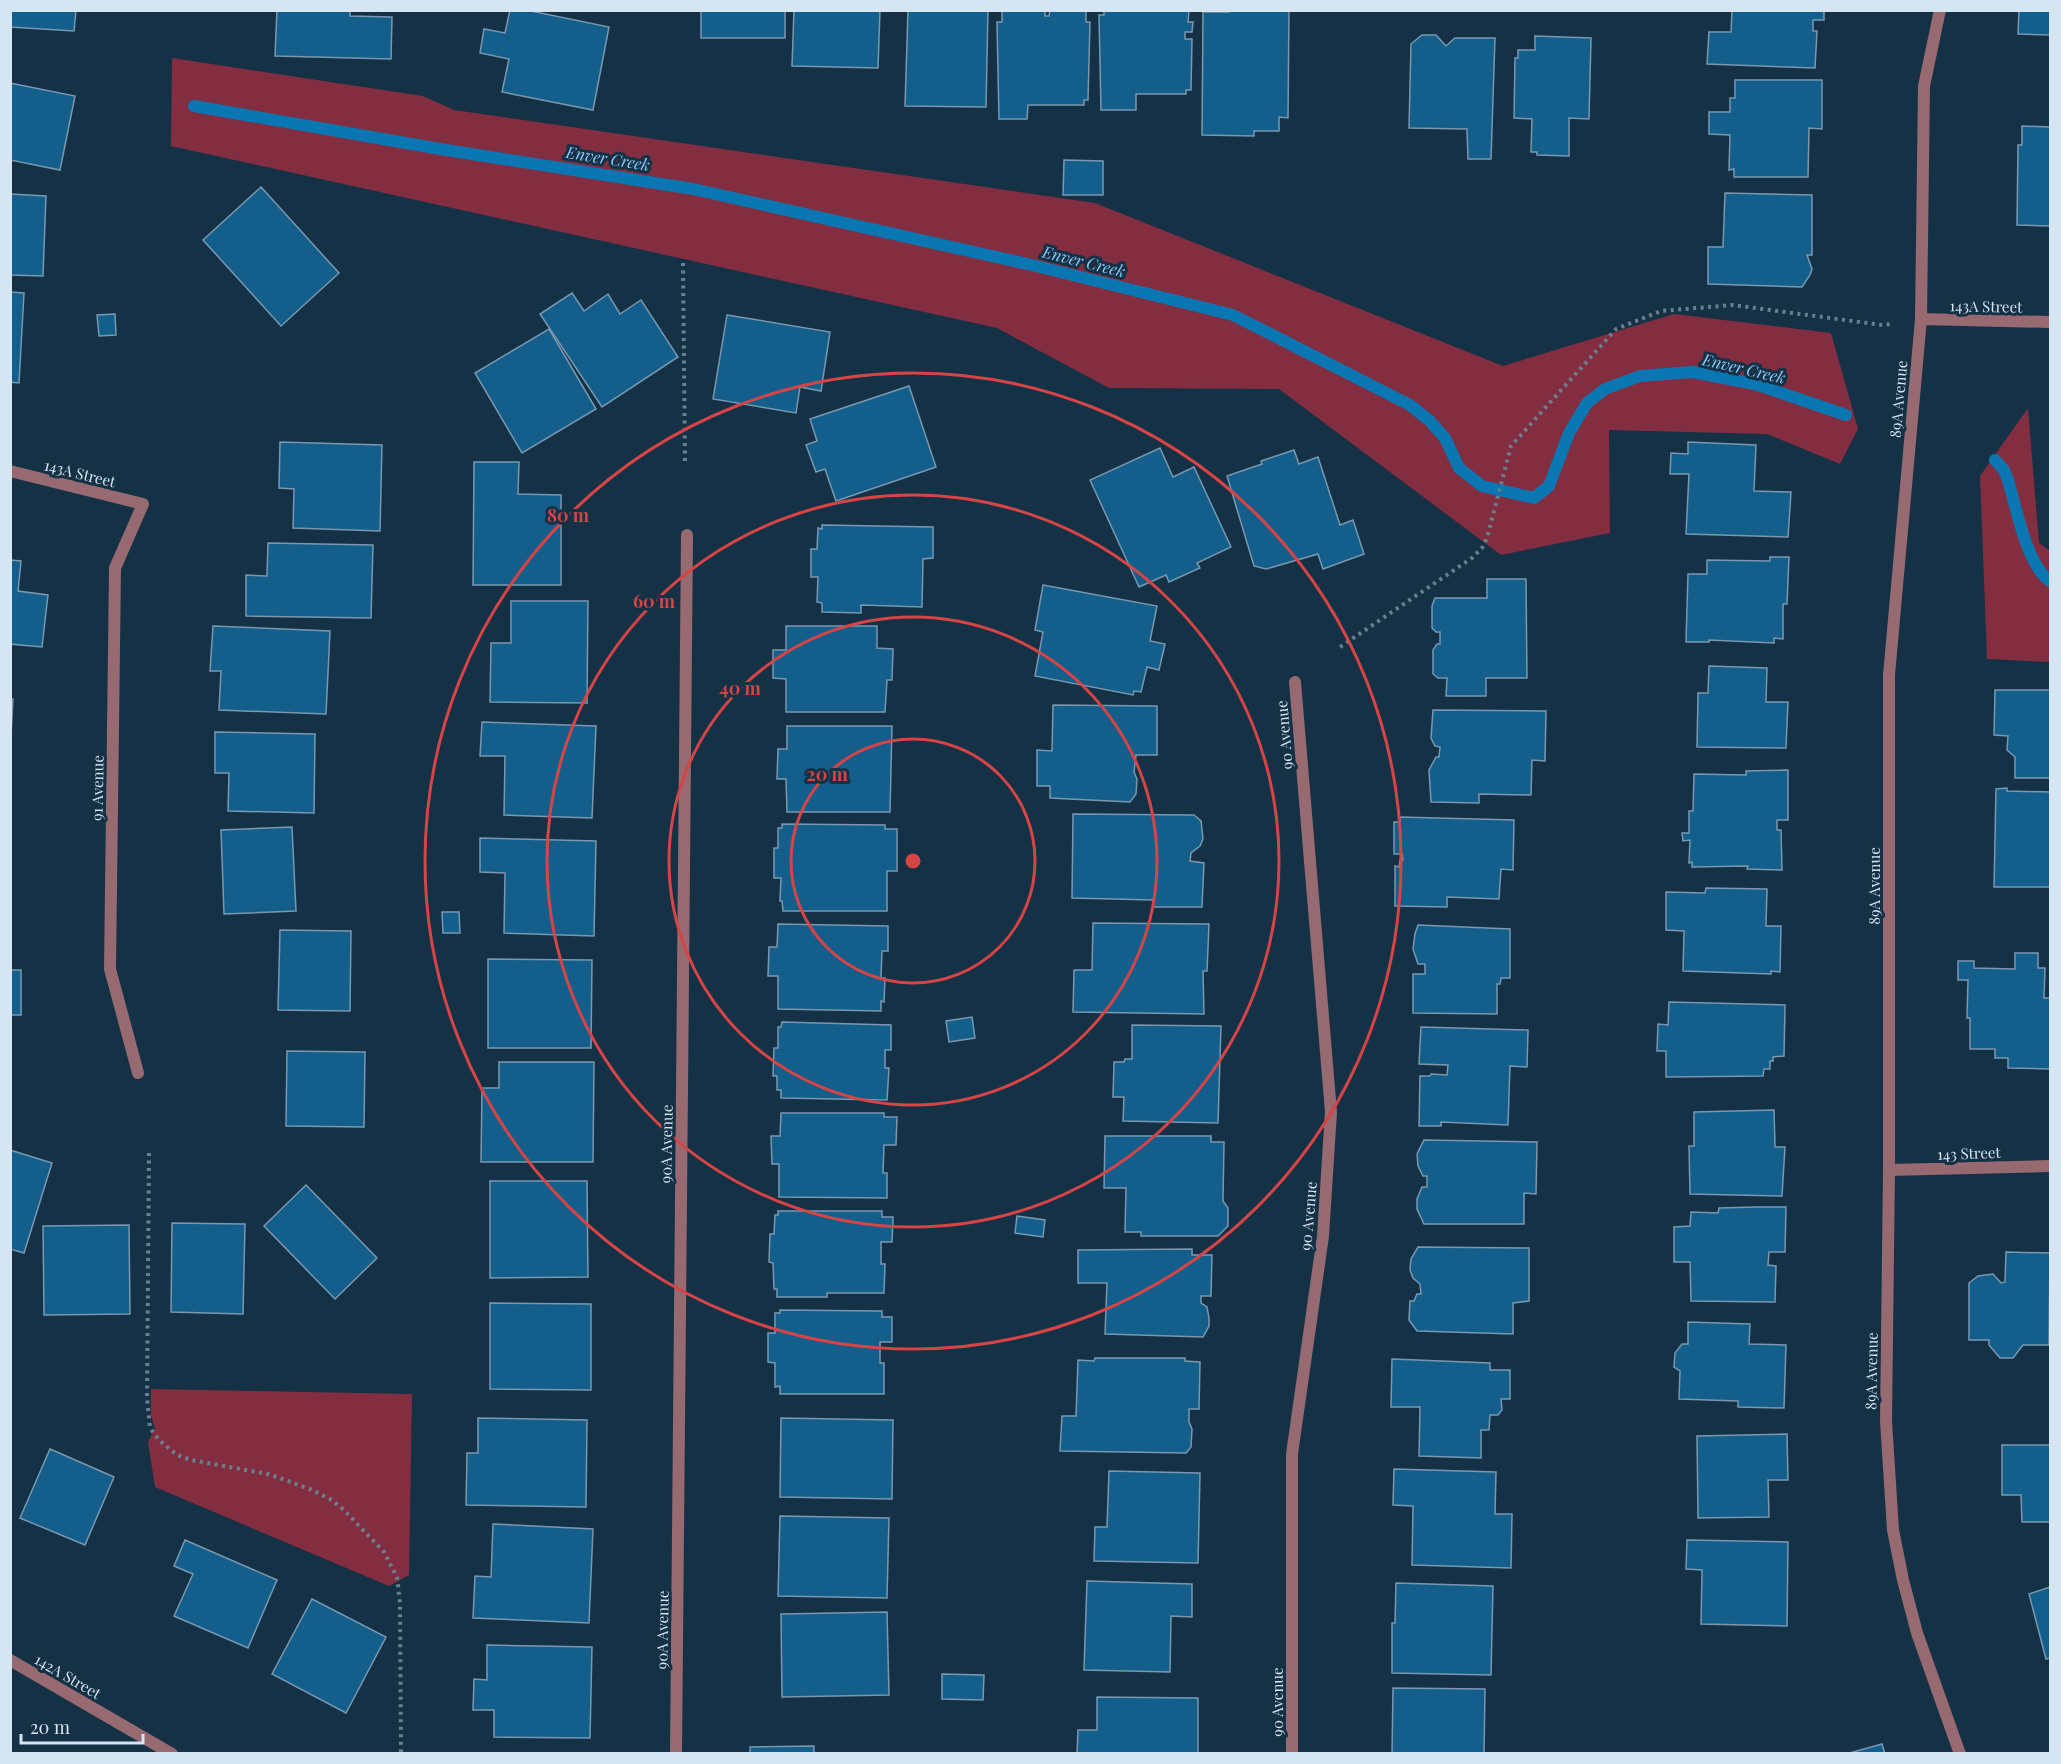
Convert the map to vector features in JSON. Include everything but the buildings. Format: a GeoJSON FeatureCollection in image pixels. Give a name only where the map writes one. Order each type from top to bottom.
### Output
{"type":"FeatureCollection","features":[{"type":"Feature","properties":{"kind":"street","name":"89A Avenue"},"geometry":{"type":"LineString","coordinates":[[1940,10],[1924,86],[1921,320],[1889,675],[1889,1170],[1886,1421],[1893,1530],[1903,1580],[1917,1633],[1960,1754]]}},
{"type":"Feature","properties":{"kind":"street","name":"143A Street"},"geometry":{"type":"LineString","coordinates":[[1921,320],[2050,322]]}},
{"type":"Feature","properties":{"kind":"street","name":"143A Street"},"geometry":{"type":"LineString","coordinates":[[10,471],[143,504]]}},
{"type":"Feature","properties":{"kind":"street","name":"91 Avenue"},"geometry":{"type":"LineString","coordinates":[[138,1073],[110,969],[115,568],[143,504]]}},
{"type":"Feature","properties":{"kind":"street","name":"90A Avenue"},"geometry":{"type":"LineString","coordinates":[[676,1754],[687,536]]}},
{"type":"Feature","properties":{"kind":"street","name":"90 Avenue"},"geometry":{"type":"LineString","coordinates":[[1292,1754],[1292,1454],[1323,1236],[1332,1112],[1295,682]]}},
{"type":"Feature","properties":{"kind":"street","name":"143 Street"},"geometry":{"type":"LineString","coordinates":[[1889,1170],[2050,1166]]}},
{"type":"Feature","properties":{"kind":"street","name":"142A Street"},"geometry":{"type":"LineString","coordinates":[[10,1660],[172,1754]]}},
{"type":"Feature","properties":{"kind":"path"},"geometry":{"type":"LineString","coordinates":[[683,263],[686,464]]}},
{"type":"Feature","properties":{"kind":"path"},"geometry":{"type":"LineString","coordinates":[[1340,646],[1472,558],[1482,548],[1487,538],[1511,446],[1617,329],[1661,311],[1733,305],[1882,326],[1921,320]]}},
{"type":"Feature","properties":{"kind":"path"},"geometry":{"type":"LineString","coordinates":[[149,1153],[147,1398],[150,1428],[167,1448],[190,1461],[268,1474],[330,1498],[384,1552],[397,1577],[400,1603],[401,1754]]}},
{"type":"Feature","properties":{"kind":"shaded area"},"geometry":{"type":"Polygon","coordinates":[[[172,58],[423,96],[454,110],[1095,203],[1503,366],[1674,314],[1831,333],[1858,429],[1840,464],[1767,434],[1609,430],[1610,533],[1501,555],[1279,389],[1109,388],[997,328],[171,146],[172,58]]]}},
{"type":"Feature","properties":{"kind":"shaded area"},"geometry":{"type":"Polygon","coordinates":[[[2028,408],[2039,543],[2050,551],[2050,662],[1987,659],[1980,476],[2028,408]]]}},
{"type":"Feature","properties":{"kind":"shaded area"},"geometry":{"type":"Polygon","coordinates":[[[151,1389],[412,1394],[409,1575],[389,1586],[155,1487],[148,1442],[155,1429],[151,1415],[151,1389]]]}},
{"type":"Feature","properties":{"kind":"waterway","name":"Enver Creek"},"geometry":{"type":"LineString","coordinates":[[194,106],[440,149],[693,189],[1036,266],[1233,315],[1410,405],[1430,421],[1445,438],[1459,468],[1482,486],[1534,498],[1549,486],[1569,433],[1587,403],[1605,389],[1640,376],[1692,372],[1755,384],[1846,415]]}},
{"type":"Feature","properties":{"kind":"waterway","name":"Enver Creek"},"geometry":{"type":"LineString","coordinates":[[1995,460],[2004,470],[2008,480],[2029,550],[2035,563],[2050,581]]}}]}
